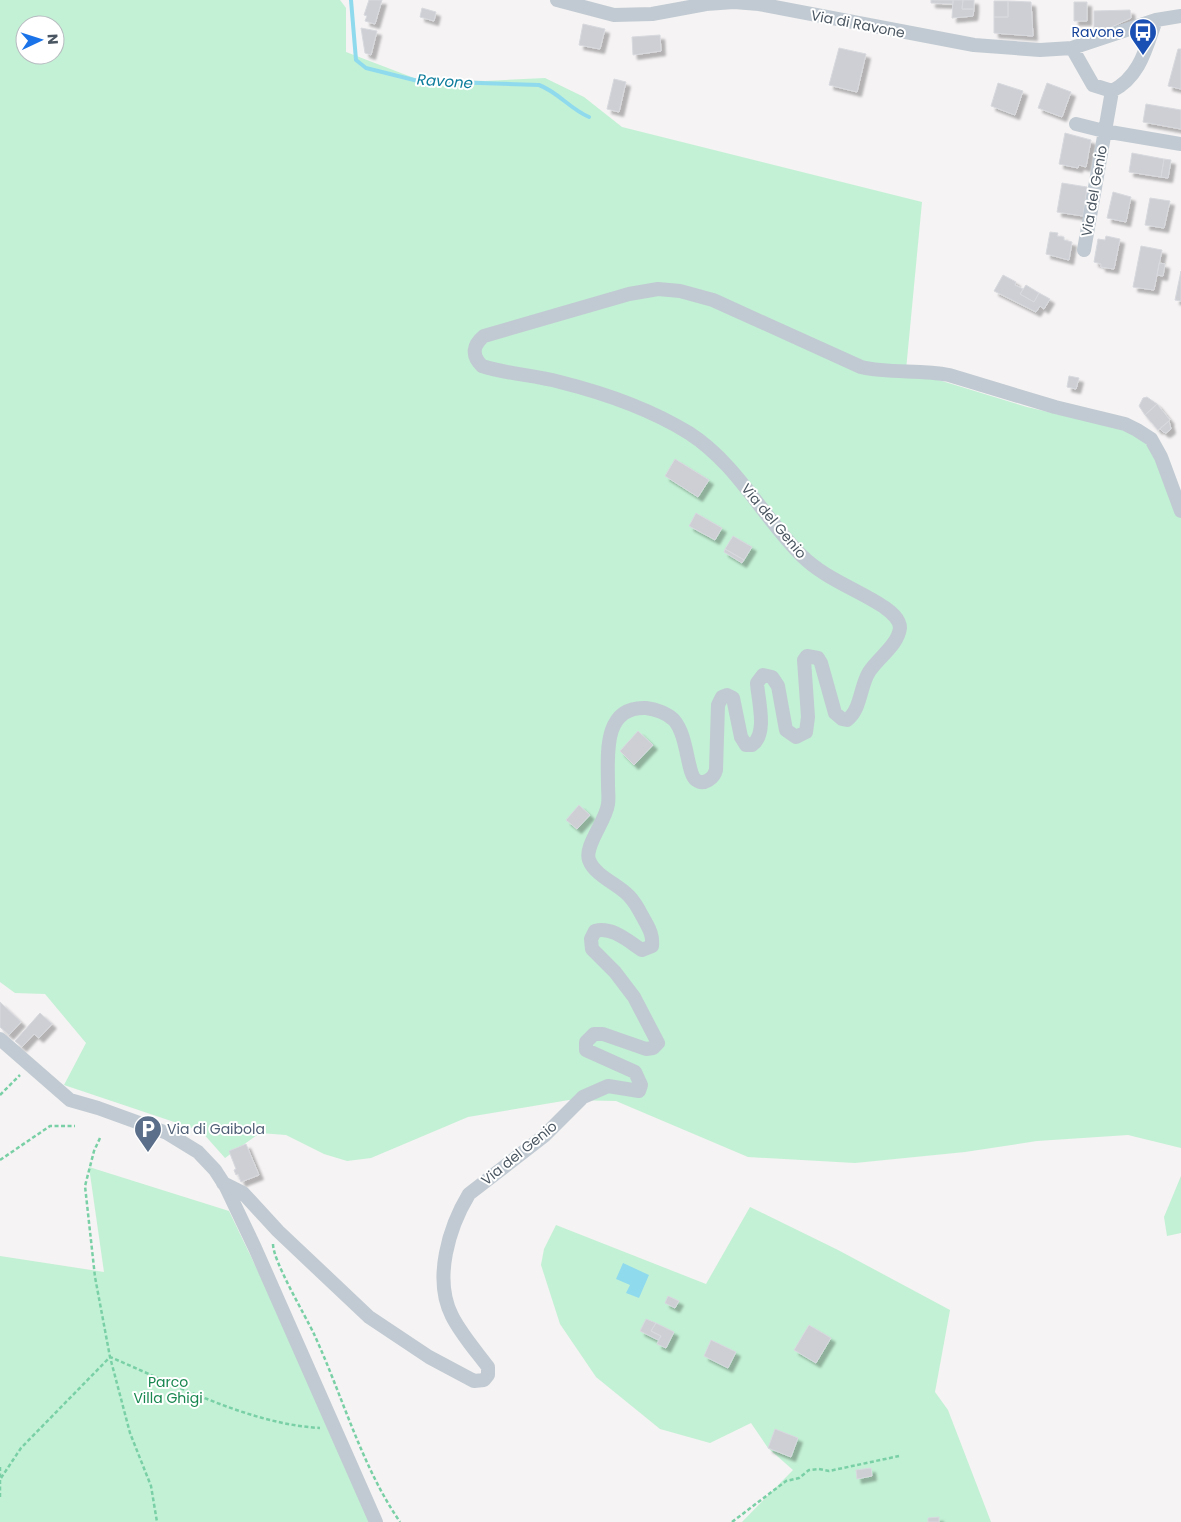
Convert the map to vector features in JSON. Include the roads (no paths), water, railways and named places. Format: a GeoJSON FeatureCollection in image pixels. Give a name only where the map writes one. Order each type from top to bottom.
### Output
{"type":"FeatureCollection","features":[{"type":"Feature","properties":{"kind":"street","name":"Via di Ravone"},"geometry":{"type":"LineString","coordinates":[[557,0],[614,15],[652,14],[706,4],[734,2],[759,4],[974,45],[1040,50],[1072,48],[1156,20],[1181,16]]}},
{"type":"Feature","properties":{"kind":"street"},"geometry":{"type":"LineString","coordinates":[[1072,48],[1093,84],[1112,91],[1125,84],[1143,56],[1156,20]]}},
{"type":"Feature","properties":{"kind":"street","name":"Via del Genio"},"geometry":{"type":"LineString","coordinates":[[1084,250],[1112,91]]}},
{"type":"Feature","properties":{"kind":"street","name":"Via del Genio"},"geometry":{"type":"LineString","coordinates":[[1076,124],[1104,131],[1181,144]]}},
{"type":"Feature","properties":{"kind":"street","name":"Via del Genio"},"geometry":{"type":"LineString","coordinates":[[223,1183],[243,1193],[278,1231],[369,1317],[429,1357],[474,1381],[484,1380],[488,1375],[488,1367],[451,1316],[443,1281],[444,1260],[464,1203],[469,1194],[544,1136],[583,1097],[608,1086],[639,1091],[641,1085],[635,1072],[586,1050],[586,1042],[594,1034],[603,1034],[646,1049],[653,1048],[658,1043],[657,1036],[634,997],[615,972],[592,949],[591,939],[595,930],[603,928],[610,930],[642,950],[652,946],[653,938],[636,905],[628,895],[594,868],[589,859],[589,848],[601,826],[608,804],[608,742],[610,732],[621,716],[635,709],[651,709],[666,714],[684,735],[691,774],[695,780],[709,780],[714,777],[716,770],[718,705],[722,698],[727,695],[733,698],[736,704],[741,737],[746,745],[752,745],[759,738],[760,728],[757,683],[763,675],[772,677],[778,686],[786,730],[796,737],[801,736],[806,732],[808,717],[804,660],[808,656],[818,658],[835,713],[842,720],[847,720],[856,708],[869,672],[897,638],[900,624],[894,614],[819,571],[802,556],[772,523],[732,471],[697,439],[662,417],[634,405],[560,382],[482,366],[476,360],[474,350],[476,343],[484,336],[629,294],[658,289],[680,290],[713,300],[861,367],[879,371],[934,372],[949,375],[1054,407],[1125,424],[1151,440],[1161,457],[1181,511]]}},
{"type":"Feature","properties":{"kind":"street"},"geometry":{"type":"LineString","coordinates":[[0,1039],[70,1100],[98,1108],[175,1138],[198,1152],[223,1183],[255,1248],[376,1522]]}},
{"type":"Feature","properties":{"kind":"water"},"geometry":{"type":"Polygon","coordinates":[[[623,1263],[649,1275],[639,1298],[626,1293],[630,1285],[616,1279],[623,1263]]]}},
{"type":"Feature","properties":{"kind":"waterway","name":"Ravone"},"geometry":{"type":"LineString","coordinates":[[351,0],[356,60],[366,68],[418,81],[539,85],[589,117]]}},
{"type":"Feature","properties":{"kind":"place","name":"Ravone"},"geometry":{"type":"Point","coordinates":[1143,56]}},
{"type":"Feature","properties":{"kind":"place","name":"Via di Gaibola"},"geometry":{"type":"Point","coordinates":[148,1153]}},
{"type":"Feature","properties":{"kind":"park label","name":"Parco Villa Ghigi"},"geometry":{"type":"Point","coordinates":[168,1390]}}]}
